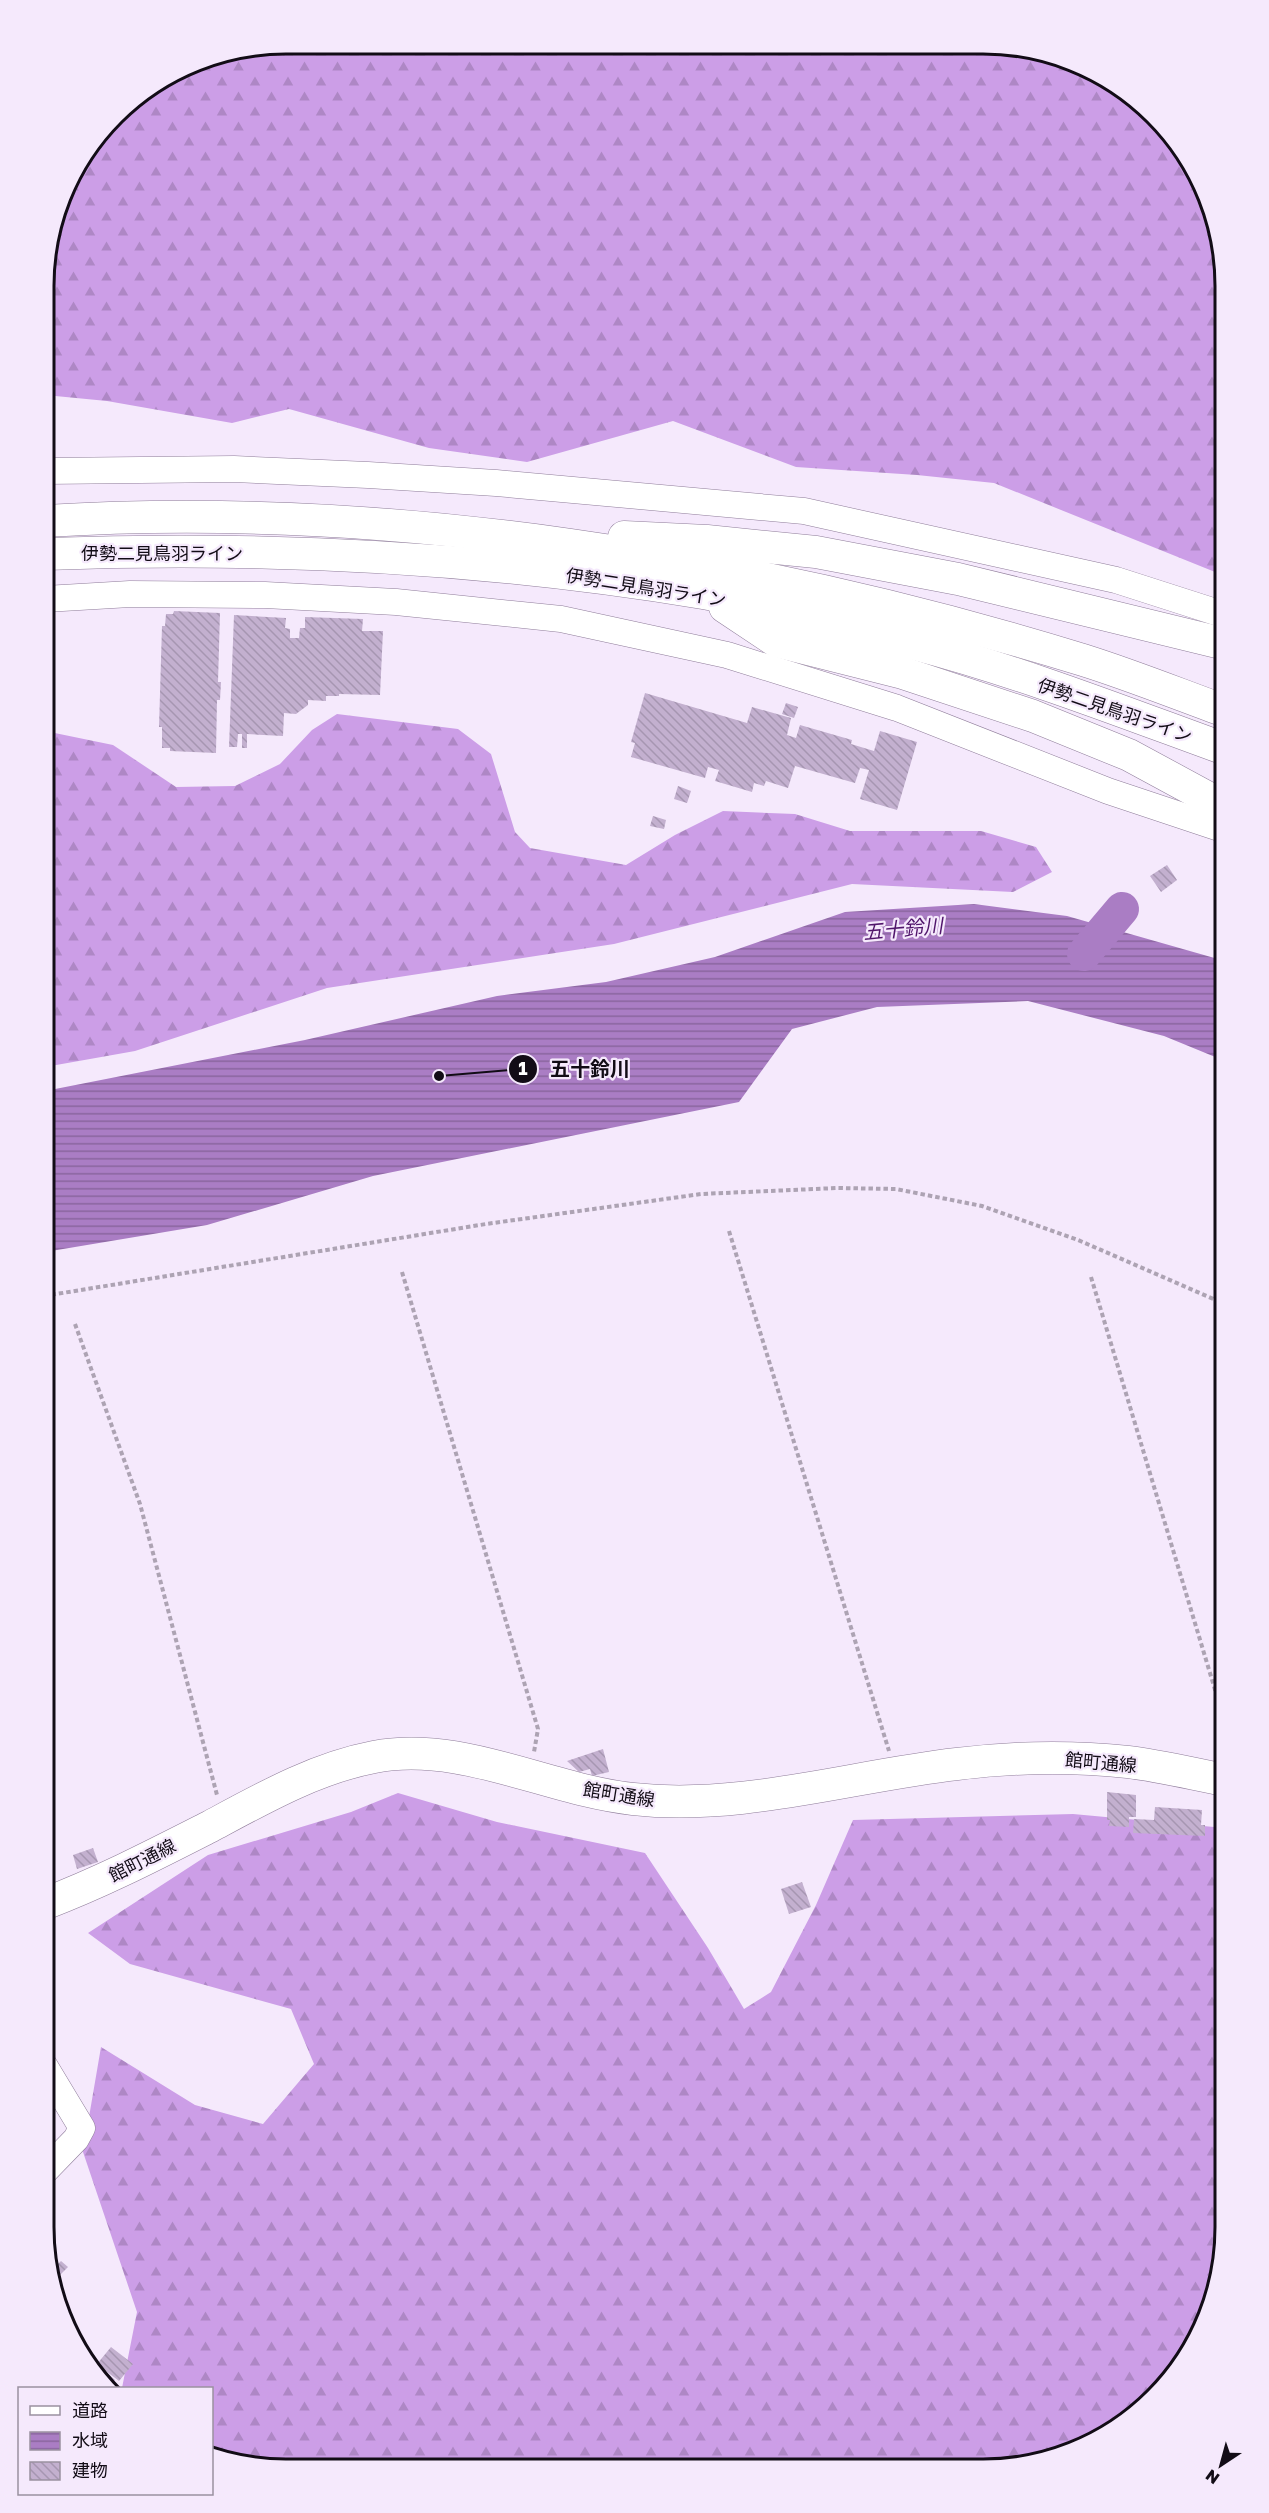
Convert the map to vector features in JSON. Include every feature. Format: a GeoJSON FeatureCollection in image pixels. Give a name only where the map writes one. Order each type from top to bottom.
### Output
{"type":"FeatureCollection","features":[{"type":"Feature","properties":{"kind":"main road","name":"伊勢二見鳥羽ライン"},"geometry":{"type":"LineString","coordinates":[[54,519],[133,515],[272,517],[413,528],[585,547],[757,577],[928,615],[1085,661],[1215,707]]}},
{"type":"Feature","properties":{"kind":"main road"},"geometry":{"type":"LineString","coordinates":[[585,547],[629,536],[816,552],[958,579],[1215,642]]}},
{"type":"Feature","properties":{"kind":"main road","name":"伊勢二見鳥羽ライン"},"geometry":{"type":"LineString","coordinates":[[54,555],[147,551],[407,560],[556,573],[706,594],[917,645],[1075,694],[1215,745]]}},
{"type":"Feature","properties":{"kind":"main road"},"geometry":{"type":"LineString","coordinates":[[706,594],[776,640],[903,673],[1033,716],[1129,755],[1215,802]]}},
{"type":"Feature","properties":{"kind":"main road","name":"館町通線"},"geometry":{"type":"LineString","coordinates":[[54,1900],[125,1870],[279,1790],[334,1767],[377,1756],[425,1755],[467,1758],[530,1777],[632,1799],[676,1801],[772,1794],[957,1764],[1059,1758],[1129,1762],[1215,1778]]}},
{"type":"Feature","properties":{"kind":"street"},"geometry":{"type":"LineString","coordinates":[[54,471],[234,469],[379,476],[496,483],[804,512],[1116,580],[1215,612]]}},
{"type":"Feature","properties":{"kind":"street"},"geometry":{"type":"LineString","coordinates":[[54,598],[130,594],[265,595],[396,602],[561,619],[727,655],[897,708],[1108,791],[1215,827]]}},
{"type":"Feature","properties":{"kind":"street"},"geometry":{"type":"LineString","coordinates":[[54,2082],[82,2128],[76,2139],[54,2162]]}},
{"type":"Feature","properties":{"kind":"path"},"geometry":{"type":"LineString","coordinates":[[54,1294],[486,1224],[690,1196],[837,1188],[896,1190],[982,1206],[1078,1240],[1215,1300]]}},
{"type":"Feature","properties":{"kind":"path"},"geometry":{"type":"LineString","coordinates":[[729,1231],[897,1774]]}},
{"type":"Feature","properties":{"kind":"path"},"geometry":{"type":"LineString","coordinates":[[402,1272],[538,1729],[530,1777]]}},
{"type":"Feature","properties":{"kind":"path"},"geometry":{"type":"LineString","coordinates":[[1091,1277],[1215,1690]]}},
{"type":"Feature","properties":{"kind":"path"},"geometry":{"type":"LineString","coordinates":[[75,1324],[140,1504],[224,1818]]}},
{"type":"Feature","properties":{"kind":"green space"},"geometry":{"type":"Polygon","coordinates":[[[271,54],[998,54],[1028,58],[1057,66],[1099,85],[1136,112],[1176,157],[1203,212],[1211,241],[1215,271],[1215,572],[994,483],[796,467],[673,421],[527,462],[429,448],[289,409],[232,423],[107,401],[54,396],[54,271],[58,241],[66,212],[93,157],[122,122],[157,93],[212,66],[241,58],[271,54]]]}},
{"type":"Feature","properties":{"kind":"green space"},"geometry":{"type":"Polygon","coordinates":[[[337,714],[458,729],[491,754],[515,832],[530,848],[626,865],[675,835],[723,811],[795,814],[850,831],[981,831],[1036,847],[1052,872],[1013,892],[852,884],[614,944],[327,988],[135,1051],[54,1065],[54,733],[113,745],[176,787],[235,786],[280,764],[312,730],[337,714]]]}},
{"type":"Feature","properties":{"kind":"green space"},"geometry":{"type":"Polygon","coordinates":[[[398,1793],[497,1822],[645,1853],[708,1948],[744,2009],[771,1992],[816,1905],[853,1820],[1073,1814],[1215,1827],[1215,2242],[1211,2272],[1203,2301],[1176,2356],[1147,2391],[1099,2428],[1057,2447],[1028,2455],[998,2459],[271,2459],[241,2455],[213,2447],[213,2387],[122,2387],[137,2312],[83,2152],[101,2047],[195,2105],[263,2124],[314,2064],[291,2009],[130,1964],[88,1933],[208,1855],[351,1812],[398,1793]]]}},
{"type":"Feature","properties":{"kind":"water","name":"五十鈴川"},"geometry":{"type":"Polygon","coordinates":[[[974,904],[1067,916],[1215,958],[1215,1057],[1164,1036],[1028,1001],[877,1007],[792,1029],[739,1102],[373,1176],[207,1225],[54,1250],[54,1089],[305,1040],[497,996],[606,982],[715,957],[845,912],[974,904]]]}},
{"type":"Feature","properties":{"kind":"building"},"geometry":{"type":"Polygon","coordinates":[[[174,611],[220,613],[218,682],[221,682],[220,700],[217,700],[216,753],[170,751],[170,748],[162,748],[162,727],[159,727],[162,626],[165,626],[166,614],[173,614],[174,611]]]}},
{"type":"Feature","properties":{"kind":"building"},"geometry":{"type":"Polygon","coordinates":[[[234,615],[286,618],[285,628],[290,629],[290,638],[299,638],[300,628],[305,628],[305,617],[363,619],[362,631],[383,631],[380,695],[339,694],[339,696],[326,696],[326,701],[308,700],[308,705],[296,714],[284,713],[283,736],[247,734],[247,748],[242,748],[242,734],[238,734],[237,747],[229,747],[234,615]]]}},
{"type":"Feature","properties":{"kind":"building"},"geometry":{"type":"Polygon","coordinates":[[[645,693],[747,723],[752,707],[791,718],[787,735],[796,738],[800,725],[852,740],[851,744],[874,751],[880,731],[917,742],[897,810],[860,799],[869,770],[860,768],[855,783],[795,766],[788,788],[766,781],[764,786],[754,783],[752,792],[715,781],[719,770],[708,767],[705,778],[631,757],[635,743],[631,742],[645,693]]]}},
{"type":"Feature","properties":{"kind":"building"},"geometry":{"type":"Polygon","coordinates":[[[786,703],[798,707],[794,718],[782,714],[786,703]]]}},
{"type":"Feature","properties":{"kind":"building"},"geometry":{"type":"Polygon","coordinates":[[[678,786],[691,791],[687,803],[674,799],[678,786]]]}},
{"type":"Feature","properties":{"kind":"building"},"geometry":{"type":"Polygon","coordinates":[[[653,816],[666,820],[664,829],[650,826],[653,816]]]}},
{"type":"Feature","properties":{"kind":"building"},"geometry":{"type":"Polygon","coordinates":[[[1167,865],[1177,880],[1161,892],[1150,876],[1167,865]]]}},
{"type":"Feature","properties":{"kind":"building"},"geometry":{"type":"Polygon","coordinates":[[[603,1749],[609,1772],[592,1776],[590,1769],[579,1772],[567,1761],[603,1749]]]}},
{"type":"Feature","properties":{"kind":"building"},"geometry":{"type":"Polygon","coordinates":[[[1107,1792],[1136,1795],[1136,1817],[1129,1817],[1129,1827],[1109,1826],[1107,1792]]]}},
{"type":"Feature","properties":{"kind":"building"},"geometry":{"type":"Polygon","coordinates":[[[1155,1807],[1202,1810],[1201,1825],[1205,1825],[1205,1836],[1133,1833],[1134,1819],[1154,1820],[1155,1807]]]}},
{"type":"Feature","properties":{"kind":"building"},"geometry":{"type":"Polygon","coordinates":[[[93,1848],[98,1862],[77,1869],[73,1855],[93,1848]]]}},
{"type":"Feature","properties":{"kind":"building"},"geometry":{"type":"Polygon","coordinates":[[[802,1882],[811,1907],[789,1914],[781,1889],[802,1882]]]}},
{"type":"Feature","properties":{"kind":"building"},"geometry":{"type":"Polygon","coordinates":[[[61,2261],[68,2267],[59,2276],[58,2272],[57,2265],[61,2261]]]}},
{"type":"Feature","properties":{"kind":"building"},"geometry":{"type":"Polygon","coordinates":[[[111,2347],[133,2364],[119,2381],[98,2363],[111,2347]]]}},
{"type":"Feature","properties":{"kind":"waterway"},"geometry":{"type":"LineString","coordinates":[[1084,954],[1122,909]]}},
{"type":"Feature","properties":{"kind":"place","name":"五十鈴川"},"geometry":{"type":"Point","coordinates":[439,1076]}}]}
